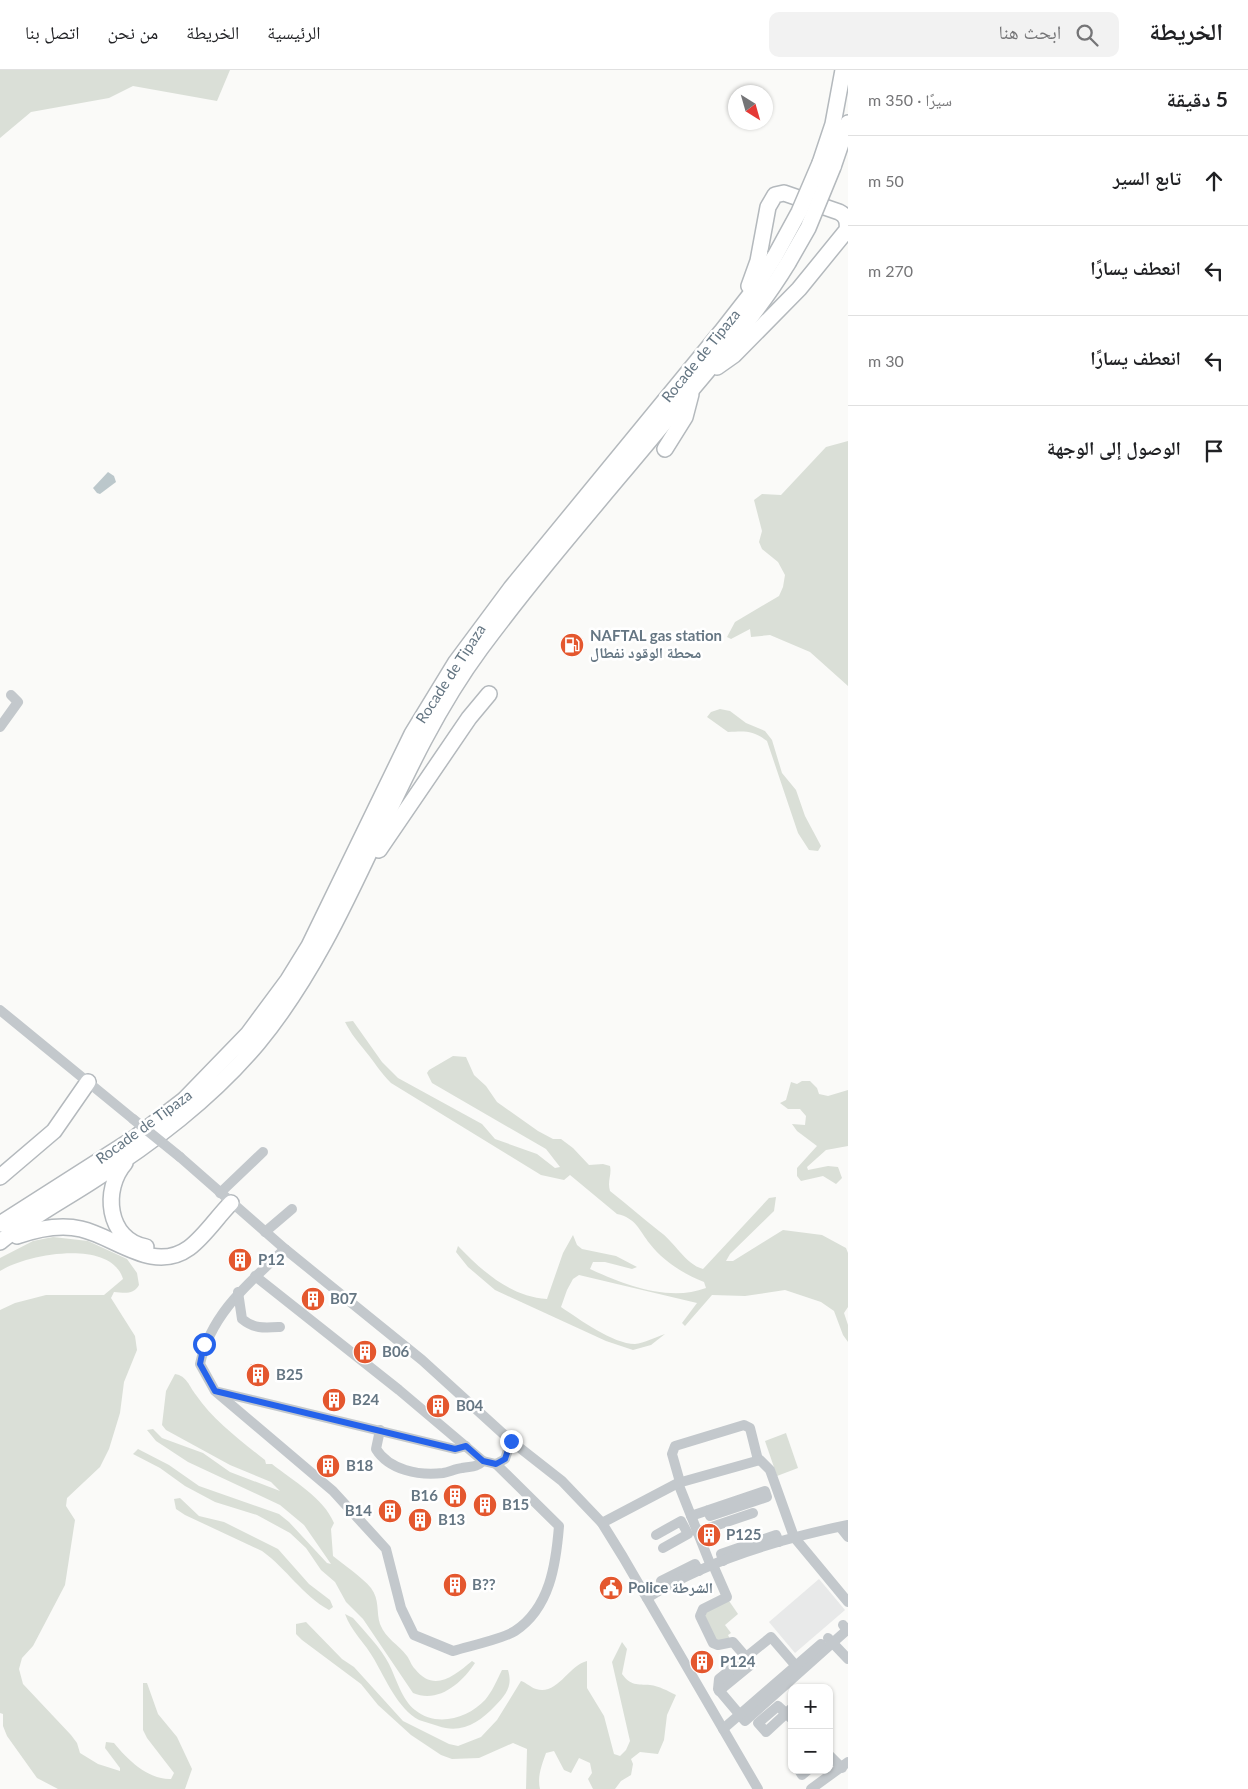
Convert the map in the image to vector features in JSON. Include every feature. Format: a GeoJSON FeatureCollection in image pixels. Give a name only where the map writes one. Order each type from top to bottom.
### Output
{"type":"FeatureCollection","features":[{"type":"Feature","properties":{"kind":"highway","name":"Rocade de Tipaza"},"geometry":{"type":"LineString","coordinates":[[0,1224],[136,1137],[184,1100],[248,1034],[288,980],[309,946],[412,734],[472,638],[745,302],[808,228],[826,165],[843,70]]}},
{"type":"Feature","properties":{"kind":"highway","name":"Rocade de Tipaza"},"geometry":{"type":"LineString","coordinates":[[826,165],[848,123]]}},
{"type":"Feature","properties":{"kind":"highway"},"geometry":{"type":"LineString","coordinates":[[707,372],[734,355],[798,288],[845,233],[848,223],[845,216],[839,212],[784,193],[775,195],[768,208],[756,270],[745,302]]}},
{"type":"Feature","properties":{"kind":"highway","name":"Rocade de Tipaza"},"geometry":{"type":"LineString","coordinates":[[0,1243],[149,1143],[194,1108],[257,1044],[309,969],[331,932],[402,781],[467,667],[527,589],[742,329],[782,259]]}},
{"type":"Feature","properties":{"kind":"highway"},"geometry":{"type":"LineString","coordinates":[[665,449],[684,418],[691,390]]}},
{"type":"Feature","properties":{"kind":"highway"},"geometry":{"type":"LineString","coordinates":[[355,880],[375,856],[469,718],[489,694]]}},
{"type":"Feature","properties":{"kind":"highway"},"geometry":{"type":"LineString","coordinates":[[0,1177],[54,1131],[88,1082]]}},
{"type":"Feature","properties":{"kind":"highway"},"geometry":{"type":"LineString","coordinates":[[149,1143],[130,1157],[121,1168],[110,1190],[110,1204],[114,1218],[130,1239],[142,1247],[156,1249],[169,1248],[181,1243],[225,1198]]}},
{"type":"Feature","properties":{"kind":"highway"},"geometry":{"type":"LineString","coordinates":[[0,1243],[34,1230],[65,1227],[94,1233],[134,1252],[164,1257],[189,1248],[225,1198]]}},
{"type":"Feature","properties":{"kind":"street"},"geometry":{"type":"LineString","coordinates":[[0,727],[18,702],[11,696]]}},
{"type":"Feature","properties":{"kind":"street"},"geometry":{"type":"LineString","coordinates":[[0,1010],[180,1157],[285,1249],[422,1360],[511,1441],[562,1482],[602,1523],[648,1598],[758,1789]]}},
{"type":"Feature","properties":{"kind":"street"},"geometry":{"type":"LineString","coordinates":[[225,1198],[263,1152]]}},
{"type":"Feature","properties":{"kind":"street"},"geometry":{"type":"LineString","coordinates":[[265,1232],[292,1209]]}},
{"type":"Feature","properties":{"kind":"street"},"geometry":{"type":"LineString","coordinates":[[255,1276],[399,1390],[483,1461],[496,1464],[559,1526],[556,1562],[539,1608],[514,1631],[453,1651],[414,1635],[401,1608],[386,1549],[333,1491],[215,1391],[200,1364],[204,1344],[238,1292],[255,1276],[285,1249]]}},
{"type":"Feature","properties":{"kind":"street"},"geometry":{"type":"LineString","coordinates":[[238,1292],[242,1319],[256,1328],[280,1327]]}},
{"type":"Feature","properties":{"kind":"street"},"geometry":{"type":"LineString","coordinates":[[215,1391],[455,1449],[466,1446]]}},
{"type":"Feature","properties":{"kind":"street"},"geometry":{"type":"LineString","coordinates":[[753,1461],[755,1449],[750,1428],[746,1425],[676,1445],[672,1454],[692,1525],[727,1597],[703,1609],[700,1616],[713,1643],[718,1645],[733,1642],[752,1664],[718,1691],[745,1721],[830,1640],[845,1623]]}},
{"type":"Feature","properties":{"kind":"street"},"geometry":{"type":"LineString","coordinates":[[380,1430],[376,1449],[383,1461],[392,1466],[424,1474],[443,1473],[477,1466],[483,1461]]}},
{"type":"Feature","properties":{"kind":"street"},"geometry":{"type":"LineString","coordinates":[[496,1464],[505,1459],[511,1441]]}},
{"type":"Feature","properties":{"kind":"street"},"geometry":{"type":"LineString","coordinates":[[755,1449],[763,1453],[794,1537],[848,1602]]}},
{"type":"Feature","properties":{"kind":"street"},"geometry":{"type":"LineString","coordinates":[[602,1523],[679,1482],[753,1461],[768,1466]]}},
{"type":"Feature","properties":{"kind":"street"},"geometry":{"type":"LineString","coordinates":[[663,1548],[688,1534],[692,1525],[708,1510],[765,1491],[767,1497],[710,1516],[708,1510]]}},
{"type":"Feature","properties":{"kind":"street"},"geometry":{"type":"LineString","coordinates":[[656,1535],[681,1521],[692,1525],[753,1513]]}},
{"type":"Feature","properties":{"kind":"street"},"geometry":{"type":"LineString","coordinates":[[648,1598],[664,1588],[712,1565],[794,1537],[844,1526],[848,1537]]}},
{"type":"Feature","properties":{"kind":"street"},"geometry":{"type":"LineString","coordinates":[[746,1657],[771,1637],[796,1666]]}},
{"type":"Feature","properties":{"kind":"street"},"geometry":{"type":"LineString","coordinates":[[723,1728],[796,1666],[830,1640]]}},
{"type":"Feature","properties":{"kind":"street"},"geometry":{"type":"LineString","coordinates":[[830,1640],[848,1659]]}},
{"type":"Feature","properties":{"kind":"street"},"geometry":{"type":"LineString","coordinates":[[811,1789],[845,1765],[833,1758]]}},
{"type":"Feature","properties":{"kind":"shaded area"},"geometry":{"type":"Polygon","coordinates":[[[0,70],[230,70],[217,101],[133,86],[109,98],[31,112],[0,138],[0,70]]]}},
{"type":"Feature","properties":{"kind":"shaded area"},"geometry":{"type":"Polygon","coordinates":[[[848,441],[848,686],[810,652],[770,635],[751,637],[750,629],[731,639],[727,637],[735,622],[779,596],[783,587],[785,575],[778,562],[762,549],[759,542],[762,531],[754,500],[762,494],[781,495],[826,447],[848,441]]]}},
{"type":"Feature","properties":{"kind":"shaded area"},"geometry":{"type":"Polygon","coordinates":[[[108,472],[114,476],[116,482],[100,494],[97,493],[93,488],[108,472]]]}},
{"type":"Feature","properties":{"kind":"shaded area"},"geometry":{"type":"Polygon","coordinates":[[[720,709],[730,711],[746,723],[765,731],[772,740],[782,773],[796,790],[805,816],[821,846],[818,851],[809,850],[798,833],[767,741],[749,732],[728,732],[707,717],[711,712],[720,709]]]}},
{"type":"Feature","properties":{"kind":"shaded area"},"geometry":{"type":"Polygon","coordinates":[[[353,1021],[382,1062],[398,1078],[482,1124],[495,1139],[537,1154],[555,1168],[560,1167],[546,1149],[432,1083],[427,1073],[429,1070],[453,1056],[466,1057],[474,1075],[486,1086],[497,1102],[538,1131],[553,1139],[561,1139],[573,1148],[589,1165],[603,1164],[610,1166],[610,1191],[665,1236],[685,1258],[703,1269],[769,1198],[776,1197],[774,1211],[730,1254],[726,1261],[733,1261],[783,1230],[822,1235],[846,1248],[848,1253],[848,1307],[844,1313],[848,1325],[848,1342],[843,1335],[834,1311],[821,1302],[785,1290],[745,1296],[712,1295],[685,1326],[682,1323],[697,1303],[579,1275],[573,1279],[561,1307],[596,1330],[617,1340],[635,1344],[665,1334],[651,1345],[633,1350],[606,1341],[495,1290],[468,1267],[456,1252],[458,1246],[477,1265],[498,1281],[509,1288],[534,1297],[547,1299],[563,1253],[573,1235],[577,1245],[582,1249],[616,1256],[637,1267],[632,1269],[605,1262],[593,1262],[590,1269],[618,1281],[647,1290],[662,1292],[692,1292],[706,1288],[704,1282],[682,1271],[661,1256],[629,1218],[617,1214],[570,1175],[564,1180],[541,1175],[391,1083],[355,1038],[345,1022],[353,1021]]]}},
{"type":"Feature","properties":{"kind":"shaded area"},"geometry":{"type":"Polygon","coordinates":[[[802,1081],[810,1081],[817,1088],[819,1094],[828,1096],[848,1090],[848,1146],[826,1150],[807,1167],[808,1170],[828,1166],[838,1167],[842,1178],[836,1184],[823,1176],[801,1181],[797,1176],[797,1168],[817,1146],[797,1131],[792,1124],[805,1125],[806,1116],[800,1109],[788,1109],[780,1103],[786,1100],[791,1082],[797,1084],[802,1081]]]}},
{"type":"Feature","properties":{"kind":"shaded area"},"geometry":{"type":"Polygon","coordinates":[[[53,1237],[88,1241],[127,1259],[137,1273],[139,1285],[131,1292],[114,1292],[111,1298],[135,1336],[137,1350],[124,1382],[120,1413],[109,1449],[100,1467],[67,1498],[66,1506],[75,1520],[65,1585],[33,1646],[22,1658],[19,1669],[23,1684],[71,1735],[77,1743],[80,1753],[98,1764],[120,1771],[120,1768],[105,1748],[106,1742],[114,1743],[125,1756],[146,1772],[154,1776],[171,1779],[174,1773],[143,1730],[143,1683],[147,1683],[158,1714],[177,1737],[192,1769],[185,1789],[58,1789],[37,1778],[7,1736],[3,1726],[3,1714],[0,1713],[0,1310],[15,1303],[46,1295],[104,1295],[123,1279],[115,1266],[102,1258],[86,1254],[47,1255],[28,1259],[0,1271],[0,1258],[33,1241],[53,1237]]]}},
{"type":"Feature","properties":{"kind":"shaded area"},"geometry":{"type":"Polygon","coordinates":[[[175,1374],[185,1379],[211,1413],[228,1430],[265,1460],[266,1464],[272,1464],[307,1490],[323,1505],[334,1523],[331,1529],[333,1556],[358,1575],[374,1592],[380,1624],[389,1638],[407,1656],[412,1666],[422,1676],[429,1680],[437,1681],[444,1680],[458,1672],[472,1661],[475,1663],[463,1678],[440,1694],[422,1696],[413,1693],[363,1619],[346,1602],[335,1582],[321,1570],[306,1548],[290,1533],[257,1515],[215,1502],[185,1486],[160,1468],[133,1454],[138,1449],[169,1465],[199,1486],[279,1514],[289,1522],[327,1563],[331,1564],[304,1525],[280,1505],[188,1462],[156,1441],[147,1430],[153,1429],[162,1438],[203,1453],[230,1472],[280,1491],[271,1482],[230,1465],[166,1430],[162,1425],[166,1391],[175,1374]]]}},
{"type":"Feature","properties":{"kind":"shaded area"},"geometry":{"type":"Polygon","coordinates":[[[786,1433],[798,1468],[777,1476],[765,1441],[786,1433]]]}},
{"type":"Feature","properties":{"kind":"shaded area"},"geometry":{"type":"Polygon","coordinates":[[[180,1498],[199,1516],[224,1522],[278,1549],[309,1584],[330,1600],[333,1607],[329,1610],[319,1604],[262,1551],[176,1509],[174,1499],[180,1498]]]}},
{"type":"Feature","properties":{"kind":"shaded area"},"geometry":{"type":"Polygon","coordinates":[[[819,1579],[845,1610],[795,1653],[769,1622],[819,1579]]]}},
{"type":"Feature","properties":{"kind":"shaded area"},"geometry":{"type":"Polygon","coordinates":[[[727,1598],[738,1614],[725,1625],[731,1633],[728,1635],[730,1639],[717,1642],[705,1617],[706,1612],[727,1598]]]}},
{"type":"Feature","properties":{"kind":"shaded area"},"geometry":{"type":"Polygon","coordinates":[[[345,1614],[353,1618],[386,1658],[406,1701],[415,1710],[424,1715],[433,1719],[452,1719],[470,1712],[488,1697],[502,1670],[508,1670],[510,1681],[508,1690],[483,1717],[462,1728],[446,1728],[419,1720],[411,1715],[398,1701],[345,1614]]]}},
{"type":"Feature","properties":{"kind":"shaded area"},"geometry":{"type":"Polygon","coordinates":[[[306,1622],[342,1659],[354,1667],[403,1721],[449,1744],[458,1746],[481,1737],[497,1720],[521,1681],[536,1689],[550,1688],[574,1668],[587,1661],[587,1688],[604,1716],[614,1754],[620,1756],[626,1750],[630,1741],[612,1662],[622,1642],[627,1649],[622,1674],[628,1681],[634,1684],[657,1686],[676,1695],[667,1715],[664,1740],[658,1754],[640,1752],[631,1759],[633,1764],[631,1775],[621,1781],[615,1789],[593,1789],[588,1779],[592,1773],[590,1763],[579,1758],[571,1773],[564,1770],[554,1751],[546,1753],[540,1775],[540,1789],[526,1789],[527,1749],[513,1743],[479,1758],[452,1759],[441,1755],[411,1735],[378,1705],[361,1684],[302,1640],[296,1634],[296,1624],[306,1622]]]}},
{"type":"Feature","properties":{"kind":"place","name":"NAFTAL gas station محطة الوقود نفطال"},"geometry":{"type":"Point","coordinates":[572,645]}},
{"type":"Feature","properties":{"kind":"place","name":"P12"},"geometry":{"type":"Point","coordinates":[240,1260]}},
{"type":"Feature","properties":{"kind":"place","name":"B07"},"geometry":{"type":"Point","coordinates":[313,1299]}},
{"type":"Feature","properties":{"kind":"place","name":"B06"},"geometry":{"type":"Point","coordinates":[365,1352]}},
{"type":"Feature","properties":{"kind":"place","name":"B25"},"geometry":{"type":"Point","coordinates":[258,1375]}},
{"type":"Feature","properties":{"kind":"place","name":"B24"},"geometry":{"type":"Point","coordinates":[334,1400]}},
{"type":"Feature","properties":{"kind":"place","name":"B04"},"geometry":{"type":"Point","coordinates":[438,1406]}},
{"type":"Feature","properties":{"kind":"place","name":"B18"},"geometry":{"type":"Point","coordinates":[328,1466]}},
{"type":"Feature","properties":{"kind":"place","name":"B16"},"geometry":{"type":"Point","coordinates":[455,1496]}},
{"type":"Feature","properties":{"kind":"place","name":"B15"},"geometry":{"type":"Point","coordinates":[485,1505]}},
{"type":"Feature","properties":{"kind":"place","name":"B14"},"geometry":{"type":"Point","coordinates":[390,1511]}},
{"type":"Feature","properties":{"kind":"place","name":"B13"},"geometry":{"type":"Point","coordinates":[420,1520]}},
{"type":"Feature","properties":{"kind":"place","name":"P125"},"geometry":{"type":"Point","coordinates":[709,1535]}},
{"type":"Feature","properties":{"kind":"place","name":"B??"},"geometry":{"type":"Point","coordinates":[455,1585]}},
{"type":"Feature","properties":{"kind":"place","name":"Police الشرطة"},"geometry":{"type":"Point","coordinates":[611,1588]}},
{"type":"Feature","properties":{"kind":"place","name":"P124"},"geometry":{"type":"Point","coordinates":[702,1662]}},
{"type":"Feature","properties":{"kind":"route"},"geometry":{"type":"LineString","coordinates":[[204,1344],[200,1364],[215,1391],[455,1449],[466,1446],[483,1461],[496,1464],[505,1459],[511,1441]]}}]}
